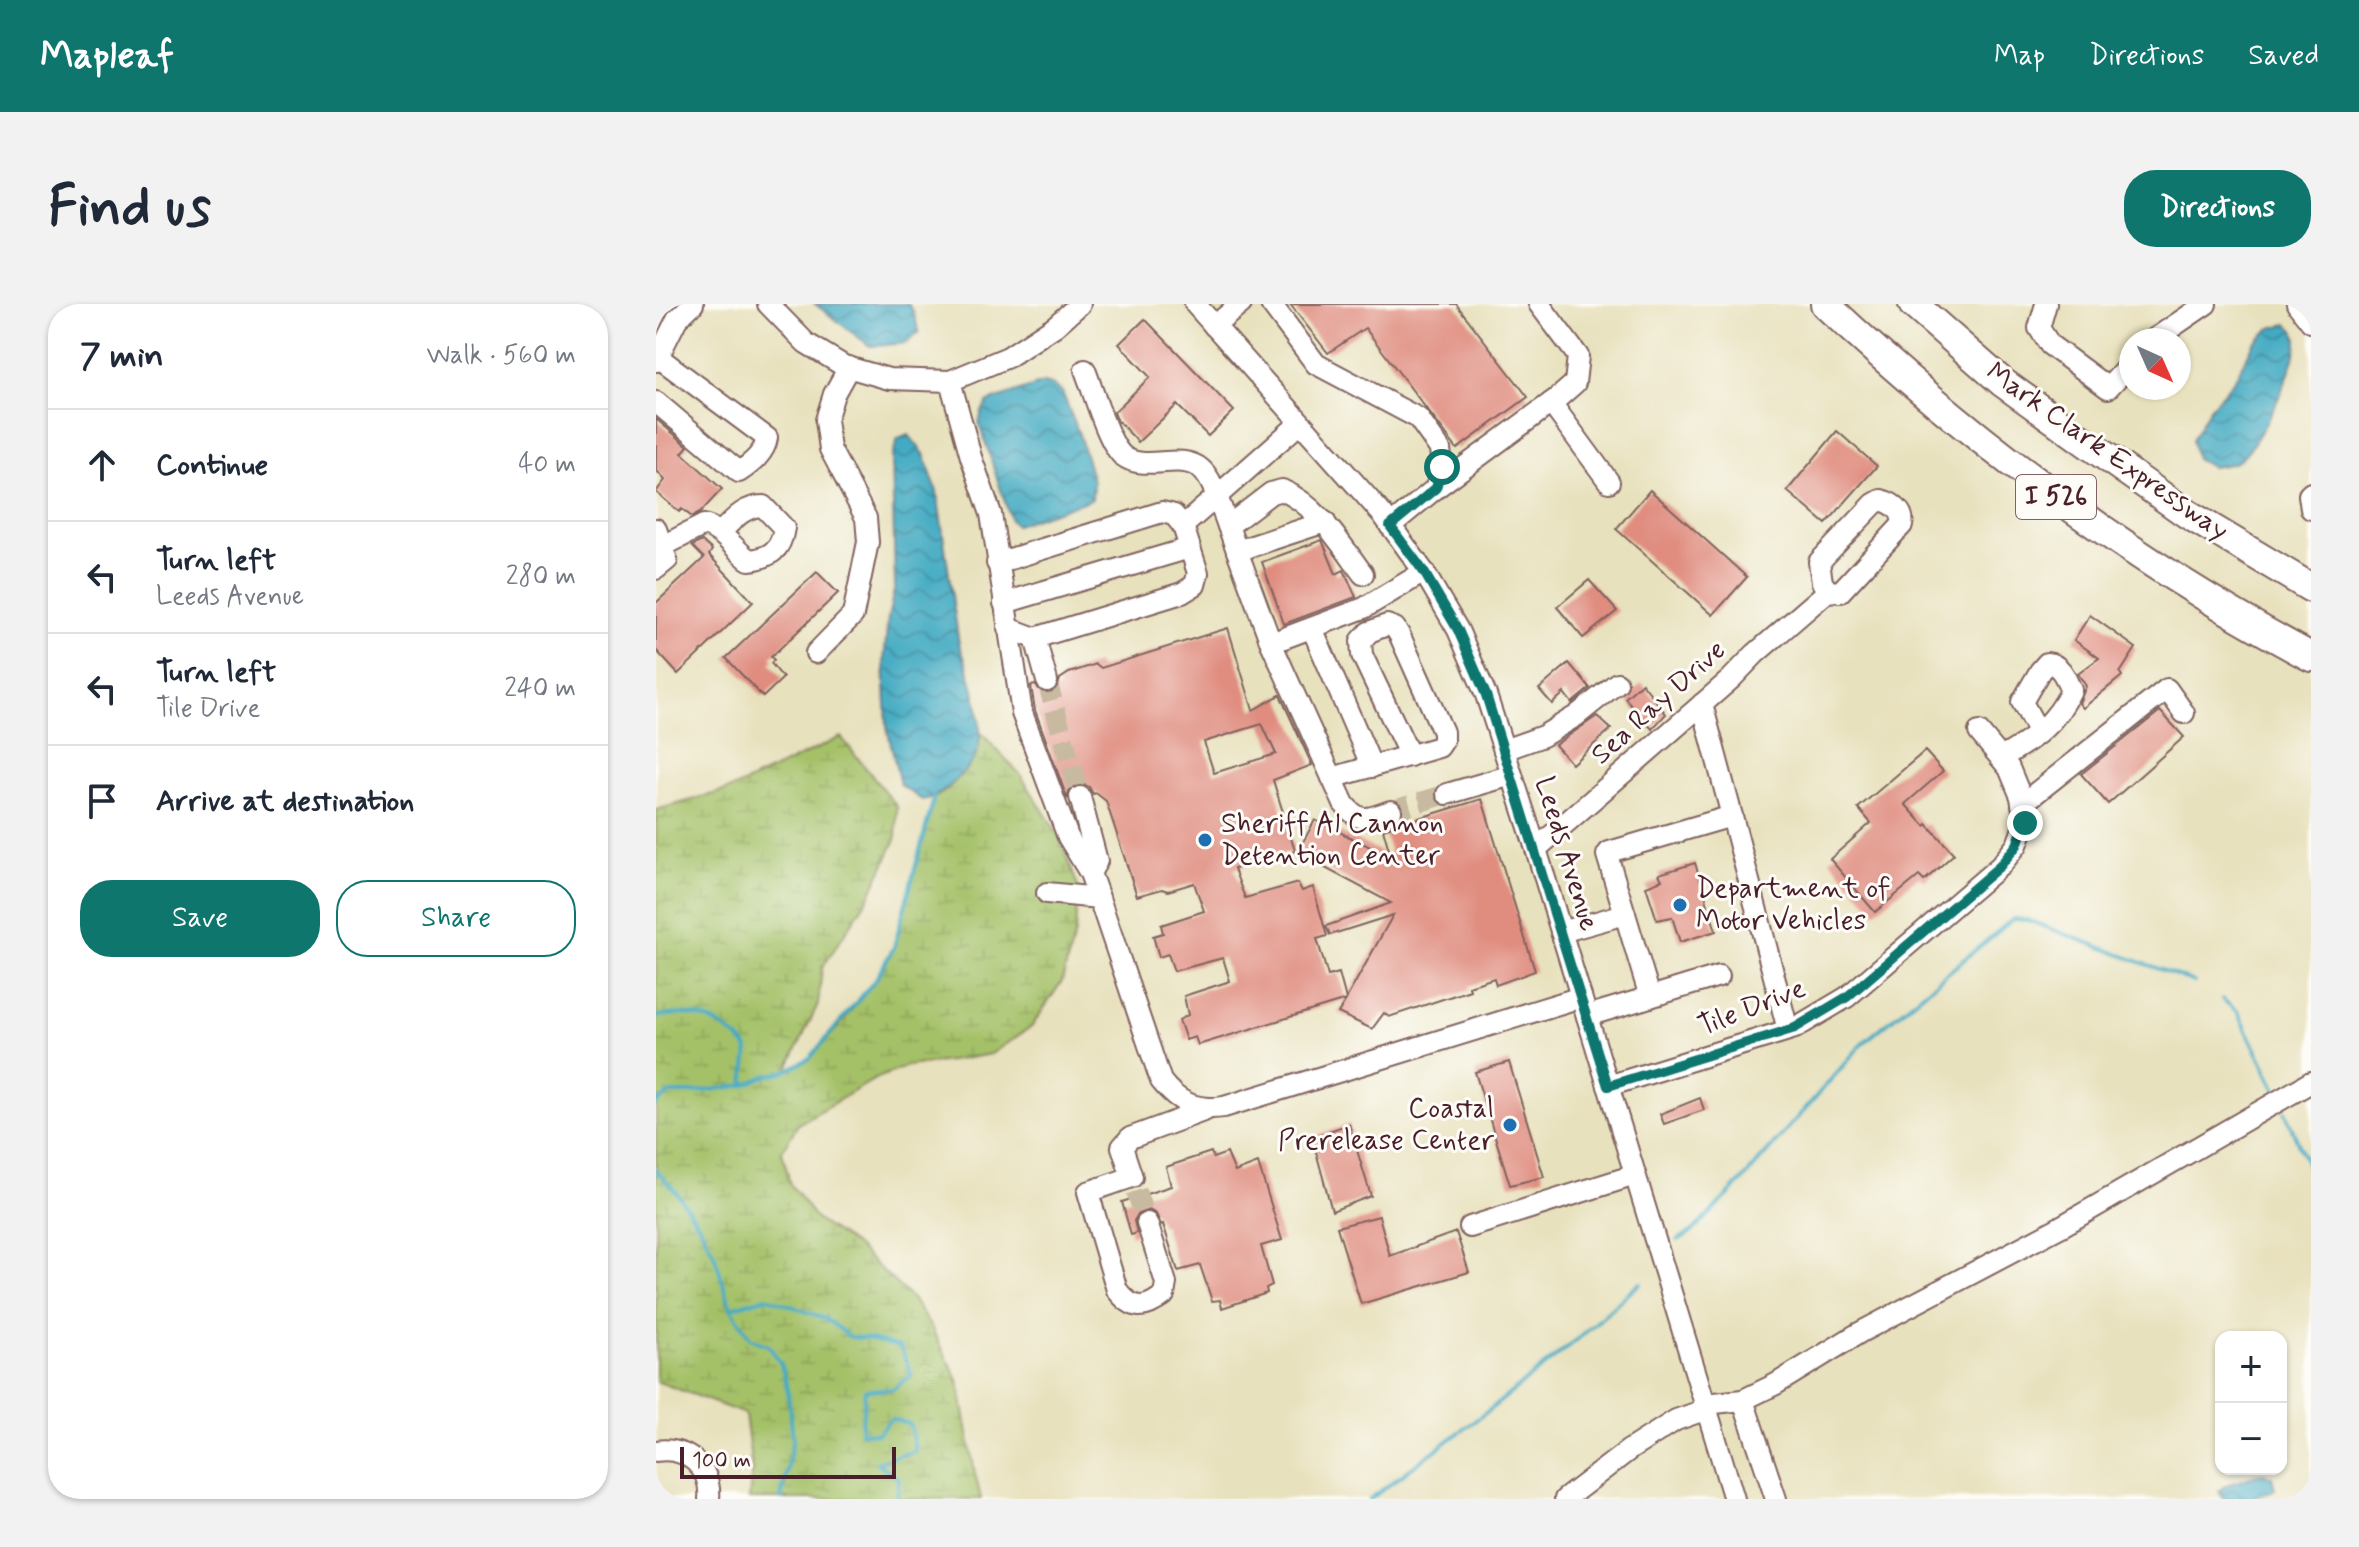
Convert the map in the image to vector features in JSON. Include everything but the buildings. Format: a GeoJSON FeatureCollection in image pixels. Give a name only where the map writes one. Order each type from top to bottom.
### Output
{"type":"FeatureCollection","features":[{"type":"Feature","properties":{"kind":"highway","name":"I 526"},"geometry":{"type":"LineString","coordinates":[[1825,304],[1933,402],[2070,507],[2244,621],[2311,657]]}},
{"type":"Feature","properties":{"kind":"highway","name":"Mark Clark Expressway"},"geometry":{"type":"LineString","coordinates":[[1913,304],[2002,382],[2101,453],[2186,513],[2311,588]]}},
{"type":"Feature","properties":{"kind":"street"},"geometry":{"type":"LineString","coordinates":[[656,402],[739,472],[751,464],[766,446],[767,438],[657,359],[677,319],[693,304]]}},
{"type":"Feature","properties":{"kind":"street"},"geometry":{"type":"LineString","coordinates":[[768,304],[806,343],[849,367],[889,379],[950,381],[1008,357],[1055,326],[1080,304]]}},
{"type":"Feature","properties":{"kind":"street"},"geometry":{"type":"LineString","coordinates":[[1055,326],[1074,304]]}},
{"type":"Feature","properties":{"kind":"street"},"geometry":{"type":"LineString","coordinates":[[1206,312],[1241,304]]}},
{"type":"Feature","properties":{"kind":"street"},"geometry":{"type":"LineString","coordinates":[[1271,304],[1316,364],[1418,418],[1440,449],[1442,467],[1436,488]]}},
{"type":"Feature","properties":{"kind":"street"},"geometry":{"type":"LineString","coordinates":[[1390,526],[1575,383],[1578,356],[1539,304]]}},
{"type":"Feature","properties":{"kind":"street"},"geometry":{"type":"LineString","coordinates":[[2046,304],[2039,328],[2050,345],[2108,388],[2119,376]]}},
{"type":"Feature","properties":{"kind":"street"},"geometry":{"type":"LineString","coordinates":[[2171,328],[2206,304]]}},
{"type":"Feature","properties":{"kind":"street"},"geometry":{"type":"LineString","coordinates":[[2297,304],[2311,322]]}},
{"type":"Feature","properties":{"kind":"street","name":"Leeds Avenue"},"geometry":{"type":"LineString","coordinates":[[1206,312],[1390,526],[1424,572],[1458,630],[1486,695],[1536,849],[1734,1499]]}},
{"type":"Feature","properties":{"kind":"street"},"geometry":{"type":"LineString","coordinates":[[816,653],[853,615],[868,542],[866,518],[830,449],[826,420],[834,394],[849,367]]}},
{"type":"Feature","properties":{"kind":"street"},"geometry":{"type":"LineString","coordinates":[[1085,370],[1113,445],[1122,455],[1136,463],[1188,462],[1201,468],[1208,477],[1271,643],[1344,804],[1354,816],[1366,819],[1391,811]]}},
{"type":"Feature","properties":{"kind":"street"},"geometry":{"type":"LineString","coordinates":[[950,381],[991,514],[1022,713],[1068,837],[1090,873],[1161,1081],[1172,1095],[1206,1110]]}},
{"type":"Feature","properties":{"kind":"street"},"geometry":{"type":"LineString","coordinates":[[1551,403],[1609,482]]}},
{"type":"Feature","properties":{"kind":"street"},"geometry":{"type":"LineString","coordinates":[[1183,526],[1300,423]]}},
{"type":"Feature","properties":{"kind":"street"},"geometry":{"type":"LineString","coordinates":[[1228,526],[1271,493],[1282,490],[1294,495],[1325,522],[1363,574]]}},
{"type":"Feature","properties":{"kind":"street"},"geometry":{"type":"LineString","coordinates":[[2311,493],[2311,509]]}},
{"type":"Feature","properties":{"kind":"street","name":"Sea Ray Drive"},"geometry":{"type":"LineString","coordinates":[[1536,849],[1824,594],[1840,592],[1902,525],[1902,513],[1889,502],[1881,500],[1874,504],[1819,562],[1824,594]]}},
{"type":"Feature","properties":{"kind":"street"},"geometry":{"type":"LineString","coordinates":[[997,563],[1162,512],[1174,515],[1183,526],[1198,573],[1195,585],[1182,593],[1035,638],[1008,628]]}},
{"type":"Feature","properties":{"kind":"street"},"geometry":{"type":"LineString","coordinates":[[1237,551],[1325,522]]}},
{"type":"Feature","properties":{"kind":"street"},"geometry":{"type":"LineString","coordinates":[[656,569],[667,560],[660,538],[704,525],[716,528],[720,533]]}},
{"type":"Feature","properties":{"kind":"street"},"geometry":{"type":"LineString","coordinates":[[1004,603],[1190,548]]}},
{"type":"Feature","properties":{"kind":"street"},"geometry":{"type":"LineString","coordinates":[[1271,643],[1364,608],[1424,572]]}},
{"type":"Feature","properties":{"kind":"street"},"geometry":{"type":"LineString","coordinates":[[1332,778],[1410,756],[1439,747],[1443,741],[1443,732],[1400,636],[1395,628],[1387,625],[1369,632],[1361,641],[1362,655],[1410,756]]}},
{"type":"Feature","properties":{"kind":"street"},"geometry":{"type":"LineString","coordinates":[[1312,628],[1372,767]]}},
{"type":"Feature","properties":{"kind":"street"},"geometry":{"type":"LineString","coordinates":[[1035,638],[1047,681]]}},
{"type":"Feature","properties":{"kind":"street"},"geometry":{"type":"LineString","coordinates":[[1504,750],[1543,736],[1576,716],[1617,683]]}},
{"type":"Feature","properties":{"kind":"street"},"geometry":{"type":"LineString","coordinates":[[2022,804],[2167,689],[2184,713]]}},
{"type":"Feature","properties":{"kind":"street"},"geometry":{"type":"LineString","coordinates":[[1702,704],[1788,1030]]}},
{"type":"Feature","properties":{"kind":"street","name":"Tile Drive"},"geometry":{"type":"LineString","coordinates":[[1608,1086],[1788,1030],[1847,997],[2000,866],[2017,845],[2025,823],[2022,804],[2009,768],[1979,732]]}},
{"type":"Feature","properties":{"kind":"street"},"geometry":{"type":"LineString","coordinates":[[2001,758],[2039,733]]}},
{"type":"Feature","properties":{"kind":"street"},"geometry":{"type":"LineString","coordinates":[[1447,794],[1512,775]]}},
{"type":"Feature","properties":{"kind":"street"},"geometry":{"type":"LineString","coordinates":[[1080,797],[1097,861],[1090,873]]}},
{"type":"Feature","properties":{"kind":"street"},"geometry":{"type":"LineString","coordinates":[[1650,997],[1607,855],[1732,816]]}},
{"type":"Feature","properties":{"kind":"street"},"geometry":{"type":"LineString","coordinates":[[1047,893],[1099,898]]}},
{"type":"Feature","properties":{"kind":"street"},"geometry":{"type":"LineString","coordinates":[[1561,932],[1625,914]]}},
{"type":"Feature","properties":{"kind":"street"},"geometry":{"type":"LineString","coordinates":[[1147,1223],[1166,1283],[1164,1295],[1152,1305],[1139,1307],[1124,1300],[1117,1290],[1088,1192],[1134,1184],[1122,1147],[1130,1138],[1206,1110],[1584,1006],[1650,997],[1719,976]]}},
{"type":"Feature","properties":{"kind":"street"},"geometry":{"type":"LineString","coordinates":[[1565,1499],[1629,1450],[1676,1420],[1706,1407],[1743,1400],[1776,1384],[1859,1333],[2060,1227],[2311,1082]]}},
{"type":"Feature","properties":{"kind":"street"},"geometry":{"type":"LineString","coordinates":[[1470,1227],[1635,1175]]}},
{"type":"Feature","properties":{"kind":"street"},"geometry":{"type":"LineString","coordinates":[[1743,1400],[1776,1499]]}},
{"type":"Feature","properties":{"kind":"street"},"geometry":{"type":"LineString","coordinates":[[656,1451],[679,1453],[691,1458],[705,1471],[710,1484],[709,1499]]}},
{"type":"Feature","properties":{"kind":"green space"},"geometry":{"type":"Polygon","coordinates":[[[981,733],[1020,774],[1059,836],[1078,887],[1075,933],[1062,981],[1032,1026],[991,1054],[907,1066],[875,1079],[798,1124],[782,1151],[790,1184],[817,1220],[856,1246],[912,1299],[932,1329],[959,1382],[981,1499],[749,1499],[752,1469],[745,1414],[656,1381],[656,810],[735,788],[841,737],[897,807],[896,839],[870,895],[822,968],[818,1004],[787,1070],[810,1058],[876,979],[894,947],[934,798],[946,791],[975,758],[981,733]]]}},
{"type":"Feature","properties":{"kind":"water"},"geometry":{"type":"Polygon","coordinates":[[[815,304],[908,304],[919,332],[907,343],[870,346],[815,304]]]}},
{"type":"Feature","properties":{"kind":"water"},"geometry":{"type":"Polygon","coordinates":[[[2287,324],[2296,334],[2296,351],[2275,405],[2255,441],[2245,454],[2230,464],[2211,467],[2196,458],[2192,440],[2209,409],[2235,379],[2254,343],[2271,328],[2287,324]]]}},
{"type":"Feature","properties":{"kind":"water"},"geometry":{"type":"Polygon","coordinates":[[[1043,383],[1062,392],[1093,481],[1092,499],[1016,525],[1011,521],[979,423],[988,402],[1043,383]]]}},
{"type":"Feature","properties":{"kind":"water"},"geometry":{"type":"Polygon","coordinates":[[[909,435],[924,454],[937,492],[959,644],[973,685],[980,733],[974,759],[968,767],[942,792],[922,800],[900,785],[887,727],[884,662],[895,586],[892,457],[898,439],[909,435]]]}},
{"type":"Feature","properties":{"kind":"water"},"geometry":{"type":"Polygon","coordinates":[[[2257,1475],[2268,1475],[2272,1477],[2275,1489],[2257,1497],[2223,1499],[2219,1491],[2226,1485],[2257,1475]]]}},
{"type":"Feature","properties":{"kind":"waterway"},"geometry":{"type":"LineString","coordinates":[[744,1085],[786,1071],[810,1058],[876,979],[894,947],[934,798]]}},
{"type":"Feature","properties":{"kind":"waterway"},"geometry":{"type":"LineString","coordinates":[[1678,1240],[1693,1231],[1740,1183],[1863,1043],[2013,919],[2027,920],[2194,982]]}},
{"type":"Feature","properties":{"kind":"waterway"},"geometry":{"type":"LineString","coordinates":[[2222,999],[2238,1012],[2276,1090]]}},
{"type":"Feature","properties":{"kind":"waterway"},"geometry":{"type":"LineString","coordinates":[[656,1017],[683,1014],[706,1019],[728,1030],[748,1048],[744,1085],[670,1093],[656,1104]]}},
{"type":"Feature","properties":{"kind":"waterway"},"geometry":{"type":"LineString","coordinates":[[2285,1111],[2311,1175]]}},
{"type":"Feature","properties":{"kind":"waterway"},"geometry":{"type":"LineString","coordinates":[[656,1170],[699,1225],[714,1254],[731,1308],[750,1338],[769,1346],[781,1364],[788,1392],[793,1439],[781,1499]]}},
{"type":"Feature","properties":{"kind":"waterway"},"geometry":{"type":"LineString","coordinates":[[1370,1499],[1492,1408],[1579,1338],[1640,1283]]}},
{"type":"Feature","properties":{"kind":"waterway"},"geometry":{"type":"LineString","coordinates":[[731,1308],[767,1297],[826,1319],[850,1337],[900,1347],[912,1375],[893,1389],[865,1390],[861,1432],[877,1434],[891,1419],[910,1424],[915,1451],[876,1462],[899,1479],[897,1499]]}},
{"type":"Feature","properties":{"kind":"tunnel"},"geometry":{"type":"LineString","coordinates":[[1047,681],[1080,797]]}},
{"type":"Feature","properties":{"kind":"tunnel"},"geometry":{"type":"LineString","coordinates":[[1391,811],[1447,794]]}},
{"type":"Feature","properties":{"kind":"tunnel"},"geometry":{"type":"LineString","coordinates":[[1136,1191],[1147,1223]]}},
{"type":"Feature","properties":{"kind":"place","name":"Sheriff Al Cannon Detention Center"},"geometry":{"type":"Point","coordinates":[1205,840]}},
{"type":"Feature","properties":{"kind":"place","name":"Department of Motor Vehicles"},"geometry":{"type":"Point","coordinates":[1680,905]}},
{"type":"Feature","properties":{"kind":"place","name":"Coastal Prerelease Center"},"geometry":{"type":"Point","coordinates":[1510,1125]}},
{"type":"Feature","properties":{"kind":"route"},"geometry":{"type":"LineString","coordinates":[[1442,467],[1436,488],[1390,526],[1424,572],[1458,630],[1486,695],[1608,1086],[1795,1028],[1847,997],[2000,866],[2017,845],[2025,823]]}}]}
